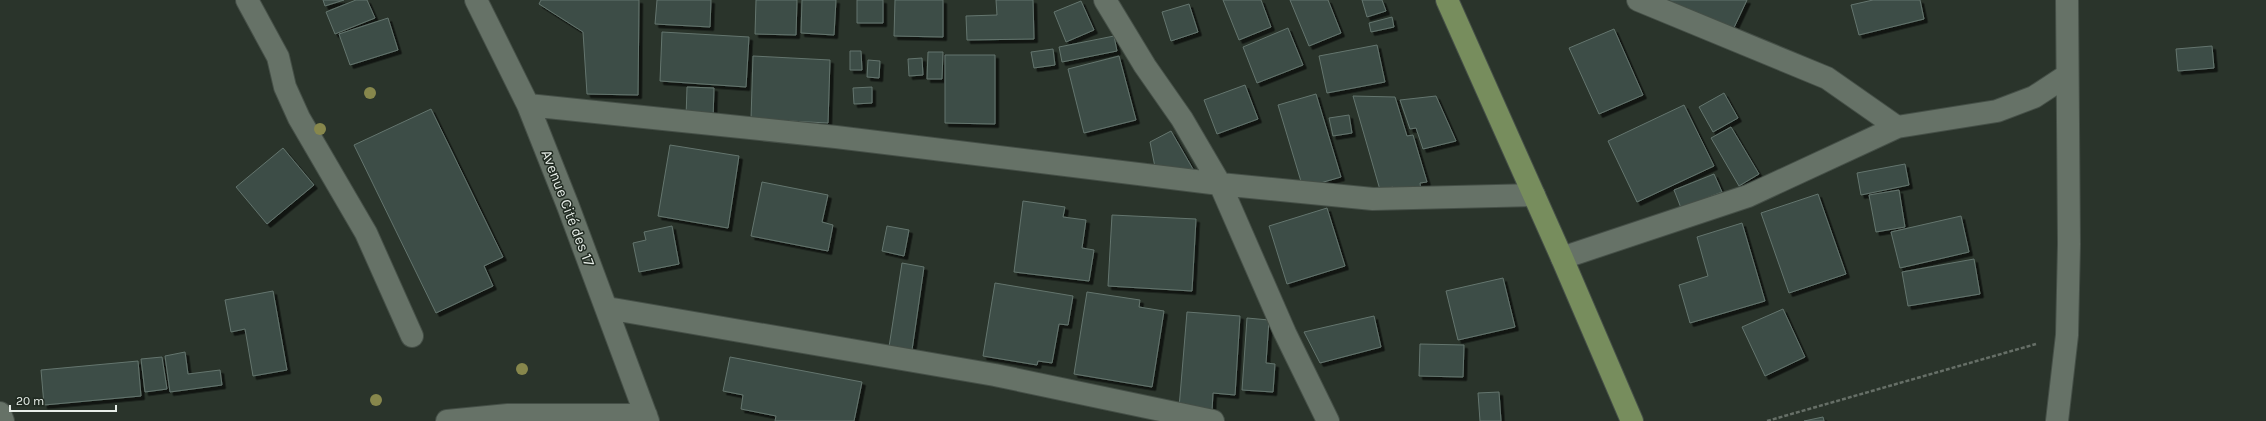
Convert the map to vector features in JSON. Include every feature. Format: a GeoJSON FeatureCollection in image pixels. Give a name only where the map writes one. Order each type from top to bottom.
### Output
{"type":"FeatureCollection","features":[{"type":"Feature","properties":{"kind":"main road"},"geometry":{"type":"LineString","coordinates":[[1447,0],[1562,258],[1632,421]]}},
{"type":"Feature","properties":{"kind":"street"},"geometry":{"type":"LineString","coordinates":[[248,0],[278,57],[285,87],[299,118],[366,233],[412,336]]}},
{"type":"Feature","properties":{"kind":"street","name":"Avenue Cité des 17"},"geometry":{"type":"LineString","coordinates":[[476,0],[528,105],[607,308],[647,418]]}},
{"type":"Feature","properties":{"kind":"street"},"geometry":{"type":"LineString","coordinates":[[1105,0],[1145,66],[1182,119],[1220,184],[1285,333],[1328,421]]}},
{"type":"Feature","properties":{"kind":"street"},"geometry":{"type":"LineString","coordinates":[[1638,0],[1826,78],[1897,127]]}},
{"type":"Feature","properties":{"kind":"street"},"geometry":{"type":"LineString","coordinates":[[2058,421],[2067,335],[2069,244],[2066,76],[2067,0]]}},
{"type":"Feature","properties":{"kind":"street"},"geometry":{"type":"LineString","coordinates":[[1562,258],[1748,196],[1897,127],[1997,111],[2034,97],[2066,76]]}},
{"type":"Feature","properties":{"kind":"street"},"geometry":{"type":"LineString","coordinates":[[528,105],[836,137],[1220,184],[1373,199],[1534,195]]}},
{"type":"Feature","properties":{"kind":"street"},"geometry":{"type":"LineString","coordinates":[[607,308],[995,375],[1213,421]]}},
{"type":"Feature","properties":{"kind":"street"},"geometry":{"type":"LineString","coordinates":[[0,413],[3,421]]}},
{"type":"Feature","properties":{"kind":"street"},"geometry":{"type":"LineString","coordinates":[[447,421],[508,418],[647,418]]}},
{"type":"Feature","properties":{"kind":"path"},"geometry":{"type":"LineString","coordinates":[[1767,421],[2067,335]]}},
{"type":"Feature","properties":{"kind":"building"},"geometry":{"type":"Polygon","coordinates":[[[323,0],[344,0],[325,6],[323,0]]]}},
{"type":"Feature","properties":{"kind":"building"},"geometry":{"type":"Polygon","coordinates":[[[356,0],[367,0],[375,18],[335,34],[326,12],[356,0]]]}},
{"type":"Feature","properties":{"kind":"building"},"geometry":{"type":"Polygon","coordinates":[[[541,0],[639,0],[638,95],[587,94],[583,32],[539,4],[541,0]]]}},
{"type":"Feature","properties":{"kind":"building"},"geometry":{"type":"Polygon","coordinates":[[[657,0],[711,0],[710,27],[655,24],[657,0]]]}},
{"type":"Feature","properties":{"kind":"building"},"geometry":{"type":"Polygon","coordinates":[[[756,0],[797,0],[796,35],[755,34],[756,0]]]}},
{"type":"Feature","properties":{"kind":"building"},"geometry":{"type":"Polygon","coordinates":[[[802,0],[836,0],[834,35],[801,33],[802,0]]]}},
{"type":"Feature","properties":{"kind":"building"},"geometry":{"type":"Polygon","coordinates":[[[857,0],[883,0],[883,23],[857,23],[857,0]]]}},
{"type":"Feature","properties":{"kind":"building"},"geometry":{"type":"Polygon","coordinates":[[[895,0],[943,0],[943,37],[894,36],[895,0]]]}},
{"type":"Feature","properties":{"kind":"building"},"geometry":{"type":"Polygon","coordinates":[[[996,0],[1033,0],[1034,39],[967,40],[966,16],[997,15],[996,0]]]}},
{"type":"Feature","properties":{"kind":"building"},"geometry":{"type":"Polygon","coordinates":[[[1223,0],[1261,0],[1271,27],[1239,40],[1223,0]]]}},
{"type":"Feature","properties":{"kind":"building"},"geometry":{"type":"Polygon","coordinates":[[[1290,0],[1328,0],[1341,33],[1309,46],[1290,0]]]}},
{"type":"Feature","properties":{"kind":"building"},"geometry":{"type":"Polygon","coordinates":[[[1362,0],[1382,0],[1386,11],[1367,17],[1362,0]]]}},
{"type":"Feature","properties":{"kind":"building"},"geometry":{"type":"Polygon","coordinates":[[[1666,0],[1747,0],[1731,34],[1666,0]]]}},
{"type":"Feature","properties":{"kind":"building"},"geometry":{"type":"Polygon","coordinates":[[[1873,0],[1920,0],[1924,19],[1859,35],[1851,5],[1873,0]]]}},
{"type":"Feature","properties":{"kind":"building"},"geometry":{"type":"Polygon","coordinates":[[[1081,1],[1094,30],[1066,42],[1054,12],[1081,1]]]}},
{"type":"Feature","properties":{"kind":"building"},"geometry":{"type":"Polygon","coordinates":[[[1189,4],[1198,32],[1171,41],[1162,12],[1189,4]]]}},
{"type":"Feature","properties":{"kind":"building"},"geometry":{"type":"Polygon","coordinates":[[[1392,17],[1394,27],[1371,32],[1369,23],[1392,17]]]}},
{"type":"Feature","properties":{"kind":"building"},"geometry":{"type":"Polygon","coordinates":[[[388,18],[398,50],[350,65],[339,34],[388,18]]]}},
{"type":"Feature","properties":{"kind":"building"},"geometry":{"type":"Polygon","coordinates":[[[1288,28],[1303,65],[1257,83],[1243,47],[1288,28]]]}},
{"type":"Feature","properties":{"kind":"building"},"geometry":{"type":"Polygon","coordinates":[[[1614,29],[1643,95],[1599,114],[1569,48],[1614,29]]]}},
{"type":"Feature","properties":{"kind":"building"},"geometry":{"type":"Polygon","coordinates":[[[662,32],[749,37],[746,87],[660,81],[662,32]]]}},
{"type":"Feature","properties":{"kind":"building"},"geometry":{"type":"Polygon","coordinates":[[[1114,36],[1117,51],[1062,62],[1059,47],[1114,36]]]}},
{"type":"Feature","properties":{"kind":"building"},"geometry":{"type":"Polygon","coordinates":[[[1377,45],[1385,82],[1327,93],[1319,56],[1377,45]]]}},
{"type":"Feature","properties":{"kind":"building"},"geometry":{"type":"Polygon","coordinates":[[[2212,46],[2214,68],[2178,71],[2176,49],[2212,46]]]}},
{"type":"Feature","properties":{"kind":"building"},"geometry":{"type":"Polygon","coordinates":[[[1053,49],[1055,65],[1034,68],[1031,52],[1053,49]]]}},
{"type":"Feature","properties":{"kind":"building"},"geometry":{"type":"Polygon","coordinates":[[[850,51],[861,51],[862,70],[850,70],[850,51]]]}},
{"type":"Feature","properties":{"kind":"building"},"geometry":{"type":"Polygon","coordinates":[[[928,52],[943,52],[942,79],[927,79],[928,52]]]}},
{"type":"Feature","properties":{"kind":"building"},"geometry":{"type":"Polygon","coordinates":[[[945,55],[995,55],[995,124],[945,123],[945,55]]]}},
{"type":"Feature","properties":{"kind":"building"},"geometry":{"type":"Polygon","coordinates":[[[753,56],[830,60],[828,123],[751,119],[753,56]]]}},
{"type":"Feature","properties":{"kind":"building"},"geometry":{"type":"Polygon","coordinates":[[[1119,56],[1136,120],[1084,133],[1068,69],[1119,56]]]}},
{"type":"Feature","properties":{"kind":"building"},"geometry":{"type":"Polygon","coordinates":[[[922,58],[923,75],[909,76],[908,59],[922,58]]]}},
{"type":"Feature","properties":{"kind":"building"},"geometry":{"type":"Polygon","coordinates":[[[868,60],[880,61],[879,78],[867,77],[868,60]]]}},
{"type":"Feature","properties":{"kind":"building"},"geometry":{"type":"Polygon","coordinates":[[[1245,85],[1258,119],[1217,134],[1204,100],[1245,85]]]}},
{"type":"Feature","properties":{"kind":"building"},"geometry":{"type":"Polygon","coordinates":[[[687,87],[714,88],[713,119],[686,118],[687,87]]]}},
{"type":"Feature","properties":{"kind":"building"},"geometry":{"type":"Polygon","coordinates":[[[872,87],[872,103],[854,104],[853,88],[872,87]]]}},
{"type":"Feature","properties":{"kind":"building"},"geometry":{"type":"Polygon","coordinates":[[[1724,93],[1738,118],[1713,132],[1699,107],[1724,93]]]}},
{"type":"Feature","properties":{"kind":"building"},"geometry":{"type":"Polygon","coordinates":[[[1316,94],[1341,177],[1303,188],[1278,105],[1316,94]]]}},
{"type":"Feature","properties":{"kind":"building"},"geometry":{"type":"Polygon","coordinates":[[[1353,96],[1395,97],[1407,136],[1413,135],[1427,182],[1420,183],[1421,192],[1394,194],[1393,187],[1380,190],[1353,96]]]}},
{"type":"Feature","properties":{"kind":"building"},"geometry":{"type":"Polygon","coordinates":[[[1436,96],[1456,141],[1423,149],[1416,128],[1410,129],[1400,100],[1436,96]]]}},
{"type":"Feature","properties":{"kind":"building"},"geometry":{"type":"Polygon","coordinates":[[[1684,105],[1714,166],[1637,202],[1608,141],[1684,105]]]}},
{"type":"Feature","properties":{"kind":"building"},"geometry":{"type":"Polygon","coordinates":[[[431,109],[503,257],[484,266],[493,286],[436,313],[354,145],[431,109]]]}},
{"type":"Feature","properties":{"kind":"building"},"geometry":{"type":"Polygon","coordinates":[[[1349,115],[1352,133],[1333,136],[1329,118],[1349,115]]]}},
{"type":"Feature","properties":{"kind":"building"},"geometry":{"type":"Polygon","coordinates":[[[1731,127],[1759,174],[1739,186],[1711,138],[1731,127]]]}},
{"type":"Feature","properties":{"kind":"building"},"geometry":{"type":"Polygon","coordinates":[[[1171,131],[1193,169],[1155,167],[1150,142],[1171,131]]]}},
{"type":"Feature","properties":{"kind":"building"},"geometry":{"type":"Polygon","coordinates":[[[670,145],[739,156],[728,228],[658,216],[670,145]]]}},
{"type":"Feature","properties":{"kind":"building"},"geometry":{"type":"Polygon","coordinates":[[[283,148],[314,185],[267,224],[236,187],[283,148]]]}},
{"type":"Feature","properties":{"kind":"building"},"geometry":{"type":"Polygon","coordinates":[[[1905,164],[1909,185],[1861,195],[1857,173],[1905,164]]]}},
{"type":"Feature","properties":{"kind":"building"},"geometry":{"type":"Polygon","coordinates":[[[1714,174],[1722,192],[1681,208],[1674,190],[1714,174]]]}},
{"type":"Feature","properties":{"kind":"building"},"geometry":{"type":"Polygon","coordinates":[[[762,182],[828,195],[822,222],[833,225],[828,251],[751,236],[762,182]]]}},
{"type":"Feature","properties":{"kind":"building"},"geometry":{"type":"Polygon","coordinates":[[[1899,190],[1905,227],[1876,232],[1869,195],[1899,190]]]}},
{"type":"Feature","properties":{"kind":"building"},"geometry":{"type":"Polygon","coordinates":[[[1818,194],[1846,274],[1789,293],[1761,213],[1818,194]]]}},
{"type":"Feature","properties":{"kind":"building"},"geometry":{"type":"Polygon","coordinates":[[[1023,201],[1065,207],[1063,217],[1086,220],[1082,248],[1094,250],[1089,281],[1014,272],[1023,201]]]}},
{"type":"Feature","properties":{"kind":"building"},"geometry":{"type":"Polygon","coordinates":[[[1327,208],[1345,266],[1287,284],[1269,226],[1327,208]]]}},
{"type":"Feature","properties":{"kind":"building"},"geometry":{"type":"Polygon","coordinates":[[[1112,215],[1196,219],[1192,291],[1108,286],[1112,215]]]}},
{"type":"Feature","properties":{"kind":"building"},"geometry":{"type":"Polygon","coordinates":[[[1961,216],[1969,252],[1900,268],[1891,232],[1961,216]]]}},
{"type":"Feature","properties":{"kind":"building"},"geometry":{"type":"Polygon","coordinates":[[[1742,223],[1765,301],[1690,323],[1679,285],[1708,276],[1697,237],[1742,223]]]}},
{"type":"Feature","properties":{"kind":"building"},"geometry":{"type":"Polygon","coordinates":[[[672,226],[679,264],[639,272],[633,243],[646,240],[644,232],[672,226]]]}},
{"type":"Feature","properties":{"kind":"building"},"geometry":{"type":"Polygon","coordinates":[[[887,226],[909,230],[904,256],[882,251],[887,226]]]}},
{"type":"Feature","properties":{"kind":"building"},"geometry":{"type":"Polygon","coordinates":[[[1974,259],[1980,294],[1908,306],[1902,272],[1974,259]]]}},
{"type":"Feature","properties":{"kind":"building"},"geometry":{"type":"Polygon","coordinates":[[[902,263],[924,267],[912,350],[889,347],[902,263]]]}},
{"type":"Feature","properties":{"kind":"building"},"geometry":{"type":"Polygon","coordinates":[[[1503,278],[1515,327],[1458,340],[1446,291],[1503,278]]]}},
{"type":"Feature","properties":{"kind":"building"},"geometry":{"type":"Polygon","coordinates":[[[995,283],[1073,296],[1068,325],[1059,324],[1052,363],[1038,361],[1037,365],[983,356],[995,283]]]}},
{"type":"Feature","properties":{"kind":"building"},"geometry":{"type":"Polygon","coordinates":[[[273,291],[287,370],[253,376],[245,329],[231,332],[225,300],[273,291]]]}},
{"type":"Feature","properties":{"kind":"building"},"geometry":{"type":"Polygon","coordinates":[[[1087,292],[1140,300],[1139,307],[1164,311],[1152,387],[1074,374],[1087,292]]]}},
{"type":"Feature","properties":{"kind":"building"},"geometry":{"type":"Polygon","coordinates":[[[1783,309],[1805,357],[1765,376],[1742,327],[1783,309]]]}},
{"type":"Feature","properties":{"kind":"building"},"geometry":{"type":"Polygon","coordinates":[[[1187,312],[1240,316],[1235,395],[1213,393],[1212,411],[1179,408],[1187,312]]]}},
{"type":"Feature","properties":{"kind":"building"},"geometry":{"type":"Polygon","coordinates":[[[1374,316],[1381,347],[1320,363],[1304,332],[1374,316]]]}},
{"type":"Feature","properties":{"kind":"building"},"geometry":{"type":"Polygon","coordinates":[[[1247,318],[1269,320],[1266,363],[1275,364],[1273,392],[1242,390],[1247,318]]]}},
{"type":"Feature","properties":{"kind":"building"},"geometry":{"type":"Polygon","coordinates":[[[1420,344],[1464,345],[1463,377],[1419,376],[1420,344]]]}},
{"type":"Feature","properties":{"kind":"building"},"geometry":{"type":"Polygon","coordinates":[[[185,352],[188,374],[220,370],[222,385],[170,392],[165,356],[185,352]]]}},
{"type":"Feature","properties":{"kind":"building"},"geometry":{"type":"Polygon","coordinates":[[[162,357],[167,389],[145,392],[141,359],[162,357]]]}},
{"type":"Feature","properties":{"kind":"building"},"geometry":{"type":"Polygon","coordinates":[[[730,357],[862,382],[854,421],[775,421],[776,416],[741,409],[743,395],[723,391],[730,357]]]}},
{"type":"Feature","properties":{"kind":"building"},"geometry":{"type":"Polygon","coordinates":[[[138,361],[141,396],[44,405],[41,370],[138,361]]]}},
{"type":"Feature","properties":{"kind":"building"},"geometry":{"type":"Polygon","coordinates":[[[1499,392],[1501,421],[1480,421],[1478,393],[1499,392]]]}},
{"type":"Feature","properties":{"kind":"building"},"geometry":{"type":"Polygon","coordinates":[[[1823,417],[1824,421],[1804,421],[1823,417]]]}}]}
